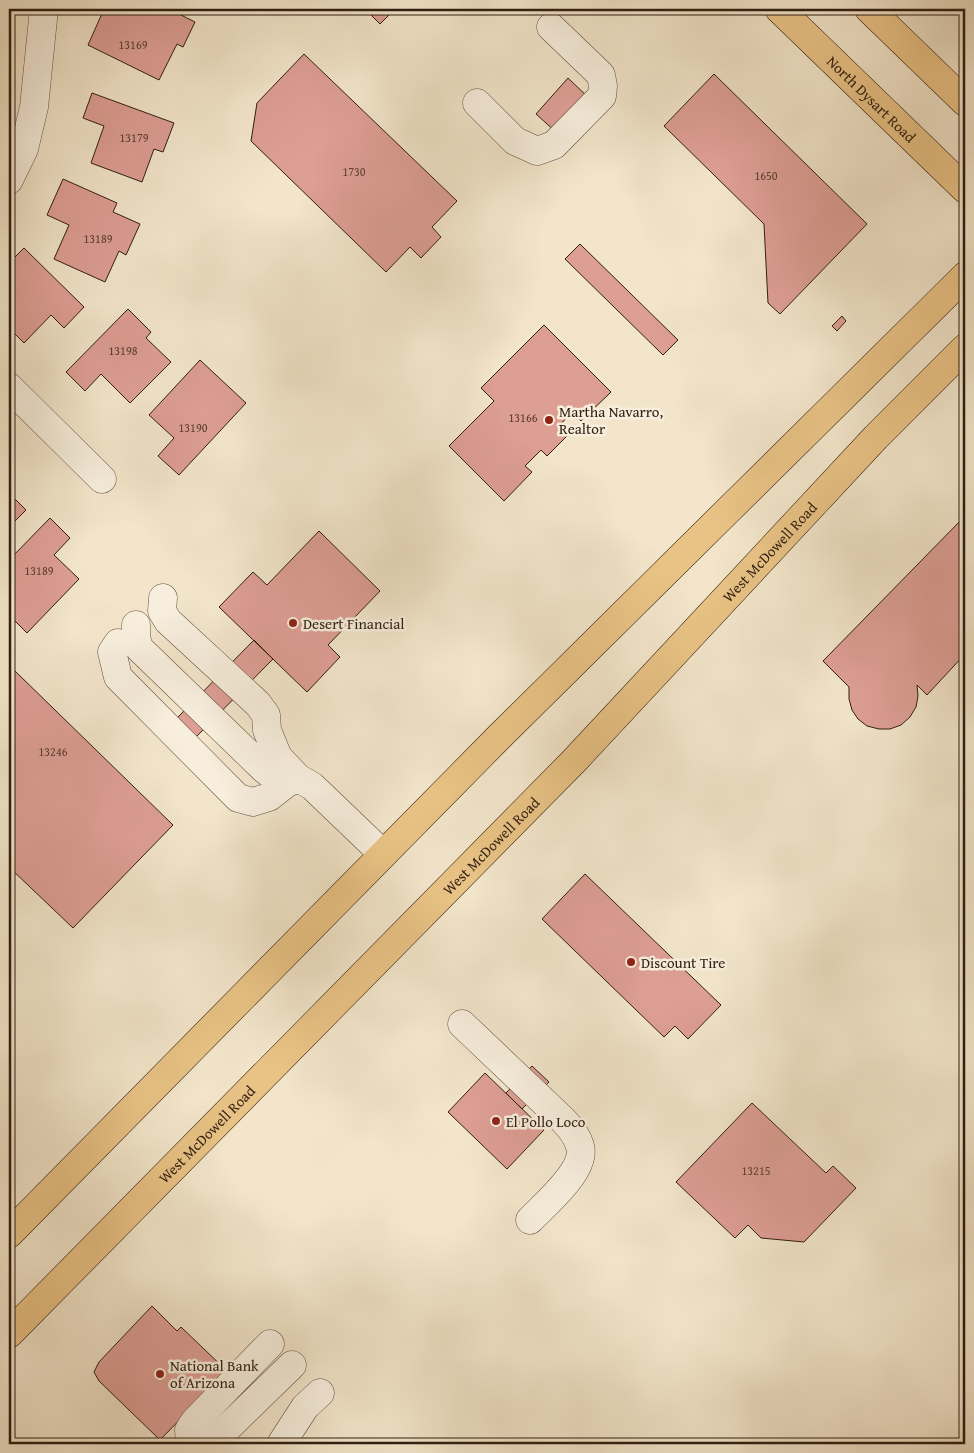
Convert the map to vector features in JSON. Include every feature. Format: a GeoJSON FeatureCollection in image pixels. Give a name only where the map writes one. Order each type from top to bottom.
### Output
{"type":"FeatureCollection","features":[{"type":"Feature","properties":{"kind":"main road","name":"North Dysart Road"},"geometry":{"type":"LineString","coordinates":[[779,9],[965,189]]}},
{"type":"Feature","properties":{"kind":"main road"},"geometry":{"type":"LineString","coordinates":[[869,9],[965,102]]}},
{"type":"Feature","properties":{"kind":"main road"},"geometry":{"type":"LineString","coordinates":[[9,1234],[383,854],[965,276]]}},
{"type":"Feature","properties":{"kind":"main road","name":"West McDowell Road"},"geometry":{"type":"LineString","coordinates":[[9,1334],[574,761],[876,437],[965,348]]}},
{"type":"Feature","properties":{"kind":"street"},"geometry":{"type":"LineString","coordinates":[[9,180],[24,149],[34,107],[44,9]]}},
{"type":"Feature","properties":{"kind":"street"},"geometry":{"type":"LineString","coordinates":[[477,103],[515,141],[537,151],[554,145],[602,96],[601,76],[551,27]]}},
{"type":"Feature","properties":{"kind":"street"},"geometry":{"type":"LineString","coordinates":[[9,388],[102,478]]}},
{"type":"Feature","properties":{"kind":"street"},"geometry":{"type":"LineString","coordinates":[[163,598],[162,610],[168,621],[258,704],[266,715],[267,730],[278,757],[292,781]]}},
{"type":"Feature","properties":{"kind":"street"},"geometry":{"type":"LineString","coordinates":[[292,781],[269,797],[253,802],[238,798],[118,677],[112,652],[127,634],[136,637],[139,648],[264,770],[278,780],[292,781],[312,786],[383,854]]}},
{"type":"Feature","properties":{"kind":"street"},"geometry":{"type":"LineString","coordinates":[[462,1024],[564,1120],[573,1131],[581,1147],[580,1162],[568,1181],[530,1220]]}},
{"type":"Feature","properties":{"kind":"street"},"geometry":{"type":"LineString","coordinates":[[190,1444],[189,1430],[195,1421],[280,1354]]}},
{"type":"Feature","properties":{"kind":"street"},"geometry":{"type":"LineString","coordinates":[[200,1444],[204,1434],[280,1354]]}},
{"type":"Feature","properties":{"kind":"street"},"geometry":{"type":"LineString","coordinates":[[214,1444],[280,1354]]}},
{"type":"Feature","properties":{"kind":"street"},"geometry":{"type":"LineString","coordinates":[[281,1444],[305,1407],[320,1392]]}},
{"type":"Feature","properties":{"kind":"building"},"geometry":{"type":"Polygon","coordinates":[[[104,9],[169,9],[195,22],[183,47],[177,44],[159,80],[88,45],[104,9]]]}},
{"type":"Feature","properties":{"kind":"building"},"geometry":{"type":"Polygon","coordinates":[[[365,9],[395,9],[380,24],[365,9]]]}},
{"type":"Feature","properties":{"kind":"building"},"geometry":{"type":"Polygon","coordinates":[[[304,54],[457,201],[432,227],[441,237],[421,258],[410,247],[386,272],[251,141],[257,103],[304,54]]]}},
{"type":"Feature","properties":{"kind":"building"},"geometry":{"type":"Polygon","coordinates":[[[714,74],[867,224],[780,314],[768,303],[764,224],[664,126],[714,74]]]}},
{"type":"Feature","properties":{"kind":"building"},"geometry":{"type":"Polygon","coordinates":[[[568,78],[589,98],[557,133],[536,114],[568,78]]]}},
{"type":"Feature","properties":{"kind":"building"},"geometry":{"type":"Polygon","coordinates":[[[92,93],[174,123],[163,152],[154,149],[142,182],[91,163],[104,126],[83,118],[92,93]]]}},
{"type":"Feature","properties":{"kind":"building"},"geometry":{"type":"Polygon","coordinates":[[[63,179],[117,203],[113,212],[140,224],[126,255],[119,251],[105,282],[54,259],[69,225],[47,215],[63,179]]]}},
{"type":"Feature","properties":{"kind":"building"},"geometry":{"type":"Polygon","coordinates":[[[580,244],[678,340],[663,355],[565,259],[580,244]]]}},
{"type":"Feature","properties":{"kind":"building"},"geometry":{"type":"Polygon","coordinates":[[[24,248],[84,307],[64,328],[51,315],[24,343],[9,328],[9,263],[24,248]]]}},
{"type":"Feature","properties":{"kind":"building"},"geometry":{"type":"Polygon","coordinates":[[[128,309],[151,332],[146,338],[171,362],[130,403],[101,374],[85,391],[66,372],[128,309]]]}},
{"type":"Feature","properties":{"kind":"building"},"geometry":{"type":"Polygon","coordinates":[[[842,316],[846,321],[837,331],[832,326],[842,316]]]}},
{"type":"Feature","properties":{"kind":"building"},"geometry":{"type":"Polygon","coordinates":[[[544,325],[611,392],[581,421],[572,412],[558,427],[567,436],[547,456],[541,450],[525,466],[532,472],[504,501],[449,446],[494,401],[481,388],[544,325]]]}},
{"type":"Feature","properties":{"kind":"building"},"geometry":{"type":"Polygon","coordinates":[[[200,360],[246,403],[179,475],[158,456],[174,438],[149,415],[200,360]]]}},
{"type":"Feature","properties":{"kind":"building"},"geometry":{"type":"Polygon","coordinates":[[[9,493],[26,510],[9,527],[9,493]]]}},
{"type":"Feature","properties":{"kind":"building"},"geometry":{"type":"Polygon","coordinates":[[[965,516],[965,654],[927,695],[917,685],[916,707],[910,717],[901,725],[890,729],[867,726],[858,719],[852,710],[849,699],[849,687],[823,661],[965,516]]]}},
{"type":"Feature","properties":{"kind":"building"},"geometry":{"type":"Polygon","coordinates":[[[50,518],[70,538],[54,555],[79,579],[27,633],[9,615],[9,560],[50,518]]]}},
{"type":"Feature","properties":{"kind":"building","name":"Desert Financial"},"geometry":{"type":"Polygon","coordinates":[[[319,531],[380,591],[328,645],[340,657],[307,692],[219,607],[253,572],[267,585],[319,531]]]}},
{"type":"Feature","properties":{"kind":"building"},"geometry":{"type":"Polygon","coordinates":[[[254,640],[273,659],[196,737],[177,718],[254,640]]]}},
{"type":"Feature","properties":{"kind":"building"},"geometry":{"type":"Polygon","coordinates":[[[15,671],[173,825],[73,928],[9,867],[9,677],[15,671]]]}},
{"type":"Feature","properties":{"kind":"building","name":"Discount Tire"},"geometry":{"type":"Polygon","coordinates":[[[585,874],[721,1005],[688,1039],[675,1026],[664,1037],[542,919],[585,874]]]}},
{"type":"Feature","properties":{"kind":"building"},"geometry":{"type":"Polygon","coordinates":[[[532,1066],[549,1082],[522,1109],[506,1093],[532,1066]]]}},
{"type":"Feature","properties":{"kind":"building","name":"El Pollo Loco"},"geometry":{"type":"Polygon","coordinates":[[[485,1073],[544,1130],[507,1169],[448,1112],[485,1073]]]}},
{"type":"Feature","properties":{"kind":"building"},"geometry":{"type":"Polygon","coordinates":[[[752,1103],[826,1173],[833,1166],[856,1188],[804,1242],[761,1238],[748,1225],[735,1238],[676,1182],[752,1103]]]}},
{"type":"Feature","properties":{"kind":"building","name":"National Bank of Arizona"},"geometry":{"type":"Polygon","coordinates":[[[152,1306],[177,1331],[181,1327],[227,1371],[160,1440],[99,1381],[94,1372],[99,1362],[152,1306]]]}},
{"type":"Feature","properties":{"kind":"place","name":"Martha Navarro, Realtor"},"geometry":{"type":"Point","coordinates":[549,420]}},
{"type":"Feature","properties":{"kind":"place","name":"Desert Financial"},"geometry":{"type":"Point","coordinates":[293,623]}},
{"type":"Feature","properties":{"kind":"place","name":"Discount Tire"},"geometry":{"type":"Point","coordinates":[631,962]}},
{"type":"Feature","properties":{"kind":"place","name":"El Pollo Loco"},"geometry":{"type":"Point","coordinates":[496,1121]}},
{"type":"Feature","properties":{"kind":"place","name":"National Bank of Arizona"},"geometry":{"type":"Point","coordinates":[160,1374]}}]}
